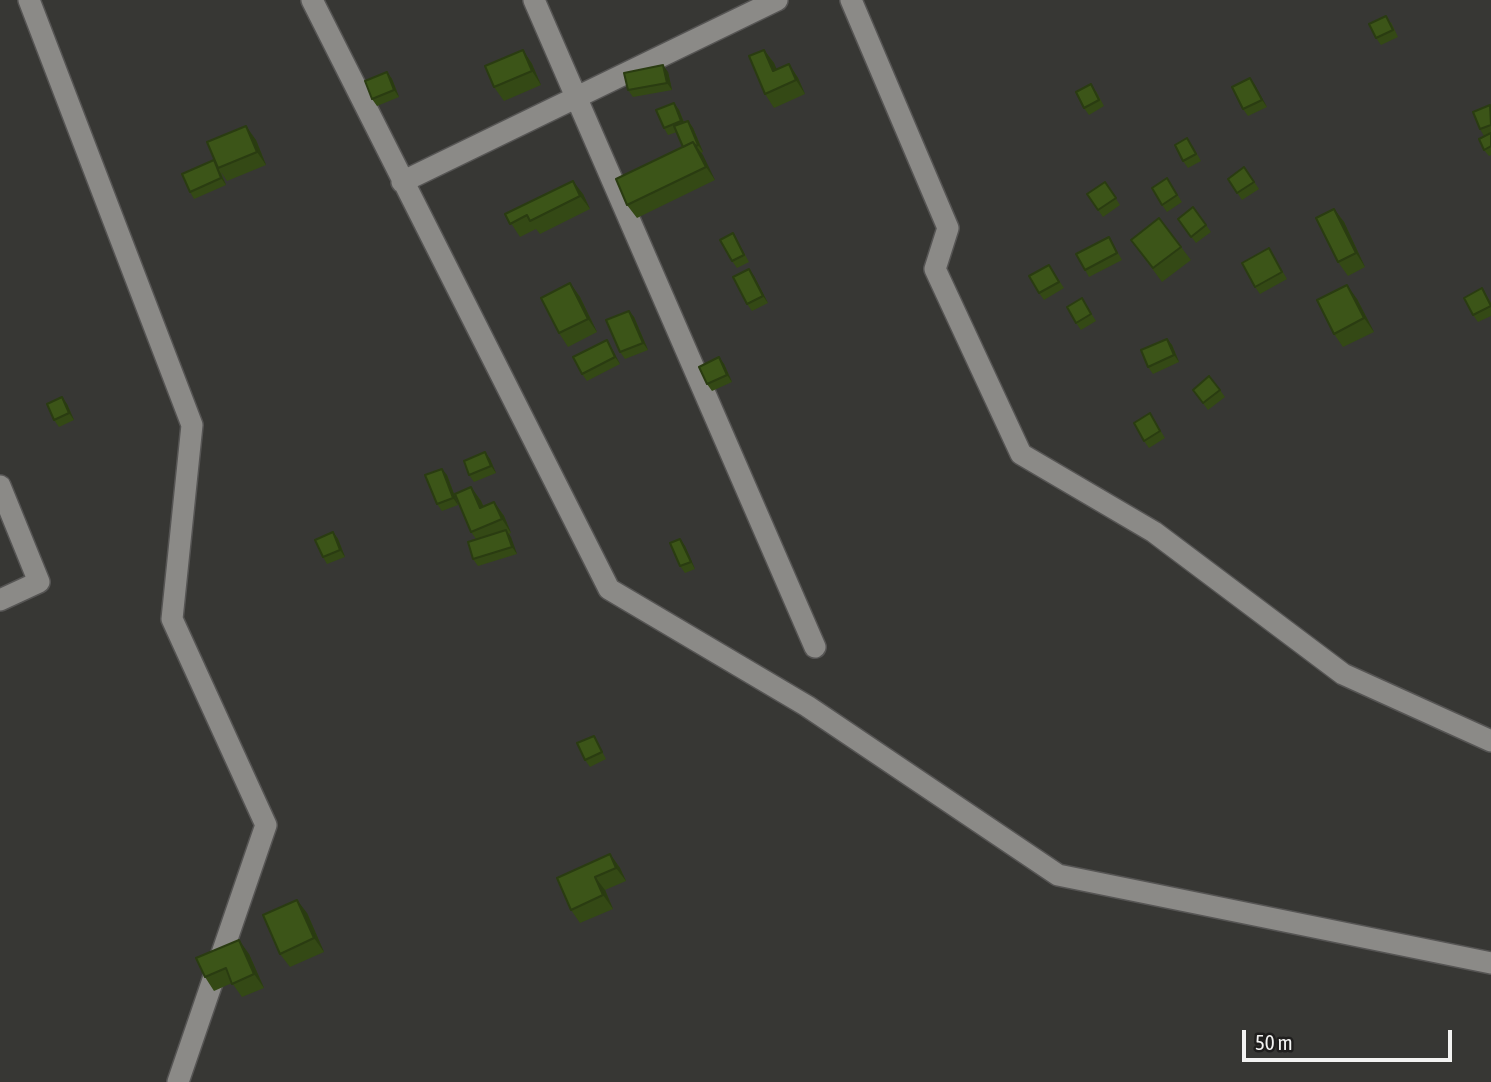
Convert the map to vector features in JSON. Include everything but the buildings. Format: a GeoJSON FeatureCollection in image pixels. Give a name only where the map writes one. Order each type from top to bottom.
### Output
{"type":"FeatureCollection","features":[{"type":"Feature","properties":{"kind":"street"},"geometry":{"type":"LineString","coordinates":[[29,0],[192,425],[172,619],[266,825],[178,1082]]}},
{"type":"Feature","properties":{"kind":"street"},"geometry":{"type":"LineString","coordinates":[[312,0],[609,589],[807,705],[1058,875],[1491,963]]}},
{"type":"Feature","properties":{"kind":"street"},"geometry":{"type":"LineString","coordinates":[[534,0],[816,647]]}},
{"type":"Feature","properties":{"kind":"street"},"geometry":{"type":"LineString","coordinates":[[402,182],[777,0]]}},
{"type":"Feature","properties":{"kind":"street"},"geometry":{"type":"LineString","coordinates":[[851,0],[948,228],[935,270],[1021,454],[1154,532],[1343,674],[1491,741]]}},
{"type":"Feature","properties":{"kind":"street"},"geometry":{"type":"LineString","coordinates":[[0,486],[39,582],[0,600]]}}]}
